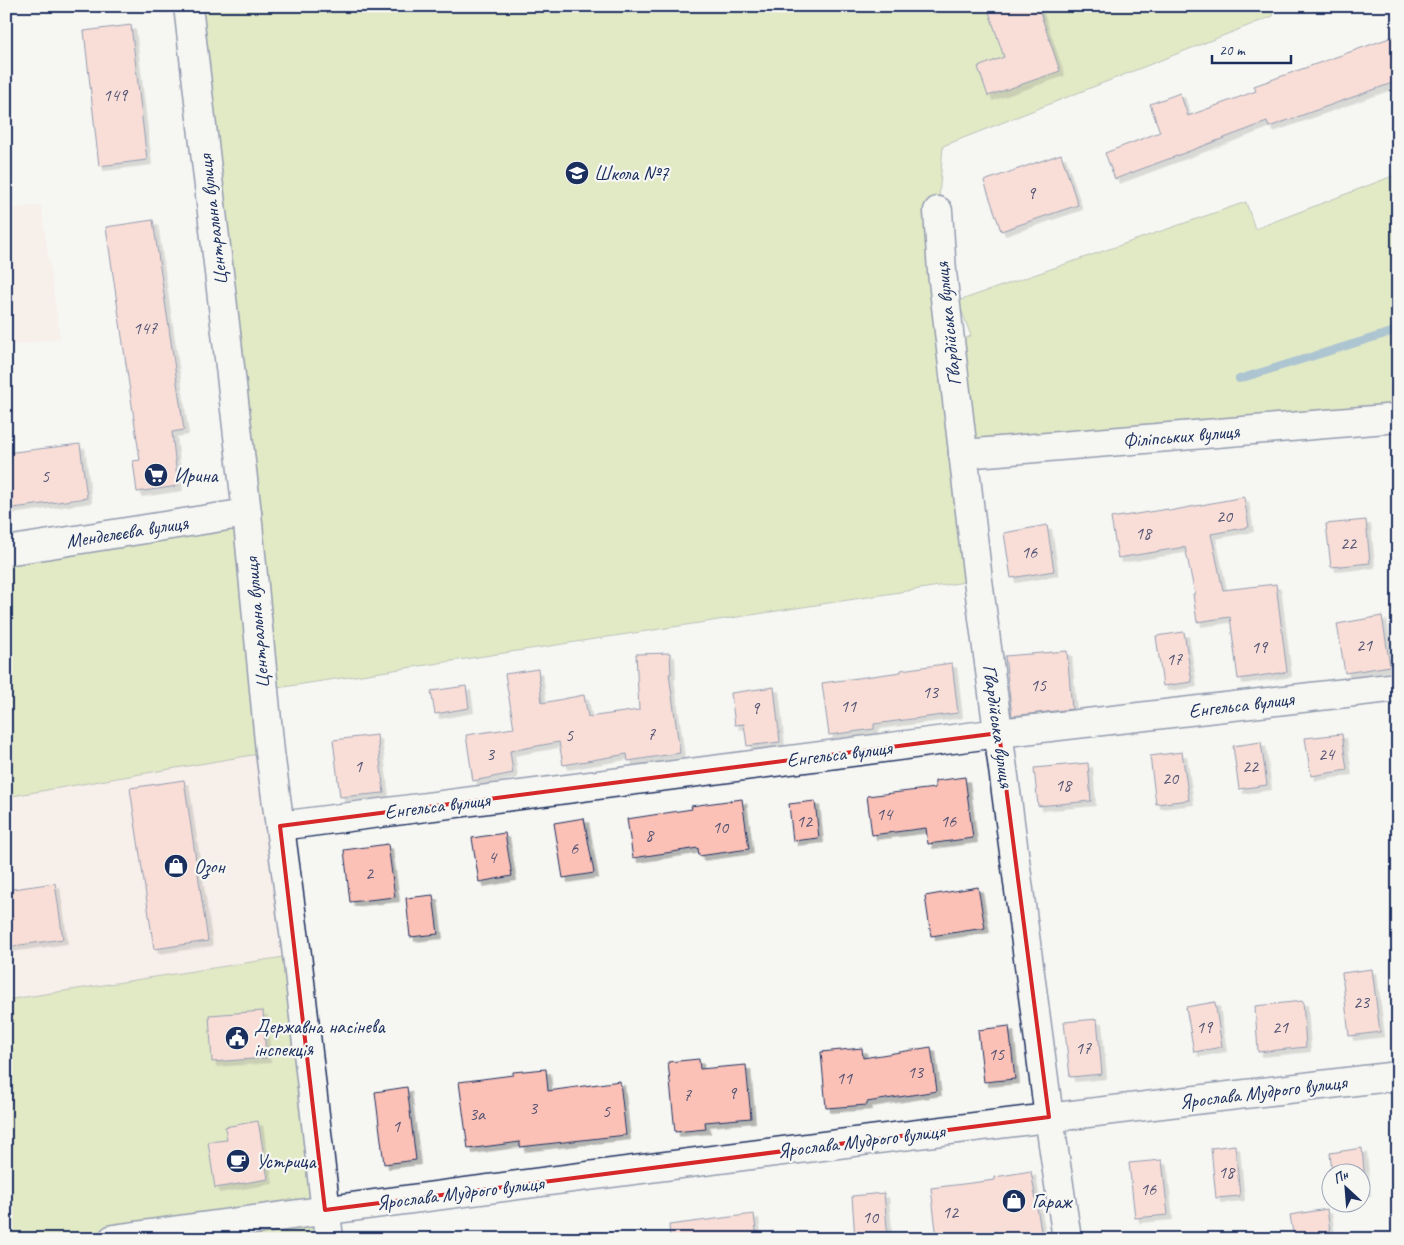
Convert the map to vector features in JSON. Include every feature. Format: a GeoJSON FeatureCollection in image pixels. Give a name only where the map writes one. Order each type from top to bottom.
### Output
{"type":"FeatureCollection","features":[{"type":"Feature","properties":{"kind":"street","name":"Центральна вулиця"},"geometry":{"type":"LineString","coordinates":[[188,6],[247,513],[264,690],[297,955],[329,1239]]}},
{"type":"Feature","properties":{"kind":"street","name":"Гвардійська вулиця"},"geometry":{"type":"LineString","coordinates":[[938,211],[943,281],[978,580],[1049,1117],[1067,1239]]}},
{"type":"Feature","properties":{"kind":"street","name":"Філіпських вулиця"},"geometry":{"type":"LineString","coordinates":[[964,454],[1398,418]]}},
{"type":"Feature","properties":{"kind":"street","name":"Менделєєва вулиця"},"geometry":{"type":"LineString","coordinates":[[6,550],[247,513]]}},
{"type":"Feature","properties":{"kind":"street","name":"Енгельса вулиця"},"geometry":{"type":"LineString","coordinates":[[280,826],[999,734],[1398,687]]}},
{"type":"Feature","properties":{"kind":"street","name":"Ярослава Мудрого вулиця"},"geometry":{"type":"LineString","coordinates":[[113,1239],[1049,1117],[1398,1076]]}},
{"type":"Feature","properties":{"kind":"highlighted area"},"geometry":{"type":"Polygon","coordinates":[[[999,733],[1049,1117],[325,1210],[280,826],[999,733]]]}},
{"type":"Feature","properties":{"kind":"shaded area"},"geometry":{"type":"Polygon","coordinates":[[[41,205],[60,338],[6,346],[6,210],[41,205]]]}},
{"type":"Feature","properties":{"kind":"shaded area"},"geometry":{"type":"Polygon","coordinates":[[[270,752],[297,955],[6,1000],[6,797],[270,752]]]}},
{"type":"Feature","properties":{"kind":"green space"},"geometry":{"type":"Polygon","coordinates":[[[188,6],[1270,6],[1273,16],[943,146],[938,211],[950,344],[971,336],[958,301],[1246,202],[1255,229],[1398,174],[1398,418],[964,454],[978,580],[264,690],[270,752],[6,797],[6,551],[247,512],[188,6]]]}},
{"type":"Feature","properties":{"kind":"green space"},"geometry":{"type":"Polygon","coordinates":[[[297,955],[329,1239],[6,1239],[6,1000],[297,955]]]}},
{"type":"Feature","properties":{"kind":"building"},"geometry":{"type":"Polygon","coordinates":[[[987,6],[1038,6],[1060,71],[988,96],[978,67],[1004,57],[987,6]]]}},
{"type":"Feature","properties":{"kind":"building"},"geometry":{"type":"Polygon","coordinates":[[[131,25],[147,160],[99,166],[84,31],[131,25]]]}},
{"type":"Feature","properties":{"kind":"building"},"geometry":{"type":"Polygon","coordinates":[[[1398,35],[1398,81],[1269,127],[1267,122],[1115,179],[1105,153],[1160,132],[1150,104],[1180,93],[1188,116],[1256,91],[1254,86],[1398,35]]]}},
{"type":"Feature","properties":{"kind":"building"},"geometry":{"type":"Polygon","coordinates":[[[1061,154],[1078,205],[1001,231],[984,181],[1061,154]]]}},
{"type":"Feature","properties":{"kind":"building"},"geometry":{"type":"Polygon","coordinates":[[[153,220],[184,430],[172,432],[178,486],[137,492],[133,461],[140,460],[106,227],[153,220]]]}},
{"type":"Feature","properties":{"kind":"building"},"geometry":{"type":"Polygon","coordinates":[[[80,444],[87,498],[6,509],[6,453],[80,444]]]}},
{"type":"Feature","properties":{"kind":"building"},"geometry":{"type":"Polygon","coordinates":[[[1244,497],[1249,527],[1211,534],[1223,590],[1276,584],[1287,672],[1238,679],[1230,617],[1197,622],[1193,594],[1195,594],[1185,547],[1118,558],[1111,518],[1168,509],[1169,511],[1244,497]]]}},
{"type":"Feature","properties":{"kind":"building"},"geometry":{"type":"Polygon","coordinates":[[[1366,520],[1370,563],[1331,567],[1326,524],[1366,520]]]}},
{"type":"Feature","properties":{"kind":"building"},"geometry":{"type":"Polygon","coordinates":[[[1047,525],[1054,571],[1011,578],[1004,533],[1047,525]]]}},
{"type":"Feature","properties":{"kind":"building"},"geometry":{"type":"Polygon","coordinates":[[[1382,616],[1390,666],[1345,673],[1337,624],[1382,616]]]}},
{"type":"Feature","properties":{"kind":"building"},"geometry":{"type":"Polygon","coordinates":[[[1184,632],[1192,682],[1163,686],[1156,636],[1184,632]]]}},
{"type":"Feature","properties":{"kind":"building"},"geometry":{"type":"Polygon","coordinates":[[[1067,651],[1072,709],[1012,716],[1005,656],[1067,651]]]}},
{"type":"Feature","properties":{"kind":"building"},"geometry":{"type":"Polygon","coordinates":[[[670,653],[671,674],[669,674],[680,753],[628,761],[627,754],[563,765],[559,742],[510,751],[513,773],[473,781],[466,735],[514,728],[505,674],[538,669],[542,703],[584,695],[588,717],[639,710],[636,654],[670,653]]]}},
{"type":"Feature","properties":{"kind":"building"},"geometry":{"type":"Polygon","coordinates":[[[952,663],[958,713],[874,724],[874,729],[829,735],[822,683],[952,663]]]}},
{"type":"Feature","properties":{"kind":"building"},"geometry":{"type":"Polygon","coordinates":[[[466,686],[469,708],[435,714],[431,691],[466,686]]]}},
{"type":"Feature","properties":{"kind":"building"},"geometry":{"type":"Polygon","coordinates":[[[774,687],[780,742],[747,746],[744,724],[735,725],[731,693],[774,687]]]}},
{"type":"Feature","properties":{"kind":"building"},"geometry":{"type":"Polygon","coordinates":[[[1342,734],[1347,770],[1311,776],[1305,738],[1342,734]]]}},
{"type":"Feature","properties":{"kind":"building"},"geometry":{"type":"Polygon","coordinates":[[[377,735],[384,793],[340,797],[333,740],[377,735]]]}},
{"type":"Feature","properties":{"kind":"building"},"geometry":{"type":"Polygon","coordinates":[[[1261,742],[1267,785],[1239,789],[1233,746],[1261,742]]]}},
{"type":"Feature","properties":{"kind":"building"},"geometry":{"type":"Polygon","coordinates":[[[1182,752],[1189,800],[1156,804],[1150,756],[1182,752]]]}},
{"type":"Feature","properties":{"kind":"building"},"geometry":{"type":"Polygon","coordinates":[[[1088,763],[1091,801],[1038,806],[1034,768],[1088,763]]]}},
{"type":"Feature","properties":{"kind":"building"},"geometry":{"type":"Polygon","coordinates":[[[965,777],[973,838],[928,844],[926,828],[872,835],[867,796],[935,788],[935,781],[965,777]]]}},
{"type":"Feature","properties":{"kind":"building"},"geometry":{"type":"Polygon","coordinates":[[[184,780],[208,941],[154,949],[130,788],[184,780]]]}},
{"type":"Feature","properties":{"kind":"building"},"geometry":{"type":"Polygon","coordinates":[[[742,799],[749,849],[699,856],[698,848],[633,858],[627,819],[692,809],[691,806],[742,799]]]}},
{"type":"Feature","properties":{"kind":"building"},"geometry":{"type":"Polygon","coordinates":[[[815,801],[819,838],[793,841],[789,804],[815,801]]]}},
{"type":"Feature","properties":{"kind":"building"},"geometry":{"type":"Polygon","coordinates":[[[584,818],[594,873],[563,878],[554,823],[584,818]]]}},
{"type":"Feature","properties":{"kind":"building"},"geometry":{"type":"Polygon","coordinates":[[[505,833],[512,876],[479,882],[472,838],[505,833]]]}},
{"type":"Feature","properties":{"kind":"building"},"geometry":{"type":"Polygon","coordinates":[[[388,844],[395,897],[350,902],[344,850],[388,844]]]}},
{"type":"Feature","properties":{"kind":"building"},"geometry":{"type":"Polygon","coordinates":[[[55,883],[63,939],[6,947],[6,890],[55,883]]]}},
{"type":"Feature","properties":{"kind":"building"},"geometry":{"type":"Polygon","coordinates":[[[978,887],[985,928],[931,936],[925,896],[978,887]]]}},
{"type":"Feature","properties":{"kind":"building"},"geometry":{"type":"Polygon","coordinates":[[[433,895],[438,934],[410,937],[406,898],[433,895]]]}},
{"type":"Feature","properties":{"kind":"building"},"geometry":{"type":"Polygon","coordinates":[[[1372,969],[1380,1032],[1349,1036],[1342,973],[1372,969]]]}},
{"type":"Feature","properties":{"kind":"building"},"geometry":{"type":"Polygon","coordinates":[[[1303,1001],[1306,1047],[1258,1052],[1255,1006],[1303,1001]]]}},
{"type":"Feature","properties":{"kind":"building"},"geometry":{"type":"Polygon","coordinates":[[[1215,1002],[1222,1047],[1194,1052],[1186,1007],[1215,1002]]]}},
{"type":"Feature","properties":{"kind":"building"},"geometry":{"type":"Polygon","coordinates":[[[263,1011],[266,1058],[212,1062],[209,1015],[263,1011]]]}},
{"type":"Feature","properties":{"kind":"building"},"geometry":{"type":"Polygon","coordinates":[[[1097,1019],[1102,1074],[1070,1077],[1064,1022],[1097,1019]]]}},
{"type":"Feature","properties":{"kind":"building"},"geometry":{"type":"Polygon","coordinates":[[[1009,1026],[1015,1079],[984,1082],[978,1030],[1009,1026]]]}},
{"type":"Feature","properties":{"kind":"building"},"geometry":{"type":"Polygon","coordinates":[[[931,1047],[937,1091],[867,1102],[867,1105],[826,1108],[821,1052],[862,1048],[863,1058],[931,1047]]]}},
{"type":"Feature","properties":{"kind":"building"},"geometry":{"type":"Polygon","coordinates":[[[699,1059],[700,1069],[746,1065],[751,1118],[705,1122],[706,1129],[675,1132],[668,1062],[699,1059]]]}},
{"type":"Feature","properties":{"kind":"building"},"geometry":{"type":"Polygon","coordinates":[[[546,1069],[548,1091],[620,1081],[626,1135],[520,1147],[520,1142],[468,1149],[459,1082],[513,1075],[513,1072],[546,1069]]]}},
{"type":"Feature","properties":{"kind":"building"},"geometry":{"type":"Polygon","coordinates":[[[407,1087],[416,1160],[384,1164],[375,1092],[407,1087]]]}},
{"type":"Feature","properties":{"kind":"building","name":"Устрица"},"geometry":{"type":"Polygon","coordinates":[[[258,1121],[268,1179],[215,1188],[208,1142],[227,1140],[225,1127],[258,1121]]]}},
{"type":"Feature","properties":{"kind":"building"},"geometry":{"type":"Polygon","coordinates":[[[1235,1145],[1240,1196],[1216,1198],[1211,1148],[1235,1145]]]}},
{"type":"Feature","properties":{"kind":"building"},"geometry":{"type":"Polygon","coordinates":[[[1362,1148],[1363,1162],[1331,1162],[1330,1153],[1362,1148]]]}},
{"type":"Feature","properties":{"kind":"building"},"geometry":{"type":"Polygon","coordinates":[[[1162,1160],[1168,1215],[1135,1218],[1129,1163],[1162,1160]]]}},
{"type":"Feature","properties":{"kind":"building"},"geometry":{"type":"Polygon","coordinates":[[[1031,1171],[1042,1237],[1004,1239],[1003,1233],[957,1239],[937,1239],[931,1188],[995,1180],[995,1177],[1031,1171]]]}},
{"type":"Feature","properties":{"kind":"building"},"geometry":{"type":"Polygon","coordinates":[[[884,1193],[888,1239],[855,1239],[852,1196],[884,1193]]]}},
{"type":"Feature","properties":{"kind":"building"},"geometry":{"type":"Polygon","coordinates":[[[1322,1210],[1322,1212],[1327,1212],[1331,1239],[1294,1239],[1290,1215],[1322,1210]]]}},
{"type":"Feature","properties":{"kind":"building"},"geometry":{"type":"Polygon","coordinates":[[[754,1214],[757,1239],[670,1239],[669,1225],[754,1214]]]}},
{"type":"Feature","properties":{"kind":"waterway"},"geometry":{"type":"LineString","coordinates":[[1239,379],[1398,330]]}},
{"type":"Feature","properties":{"kind":"place","name":"Школа №7"},"geometry":{"type":"Point","coordinates":[577,173]}},
{"type":"Feature","properties":{"kind":"place","name":"Ирина"},"geometry":{"type":"Point","coordinates":[156,475]}},
{"type":"Feature","properties":{"kind":"place","name":"Озон"},"geometry":{"type":"Point","coordinates":[176,866]}},
{"type":"Feature","properties":{"kind":"place","name":"Державна насiнева iнспекцiя"},"geometry":{"type":"Point","coordinates":[237,1038]}},
{"type":"Feature","properties":{"kind":"place","name":"Устрица"},"geometry":{"type":"Point","coordinates":[238,1161]}},
{"type":"Feature","properties":{"kind":"place","name":"Гараж"},"geometry":{"type":"Point","coordinates":[1014,1201]}}]}
